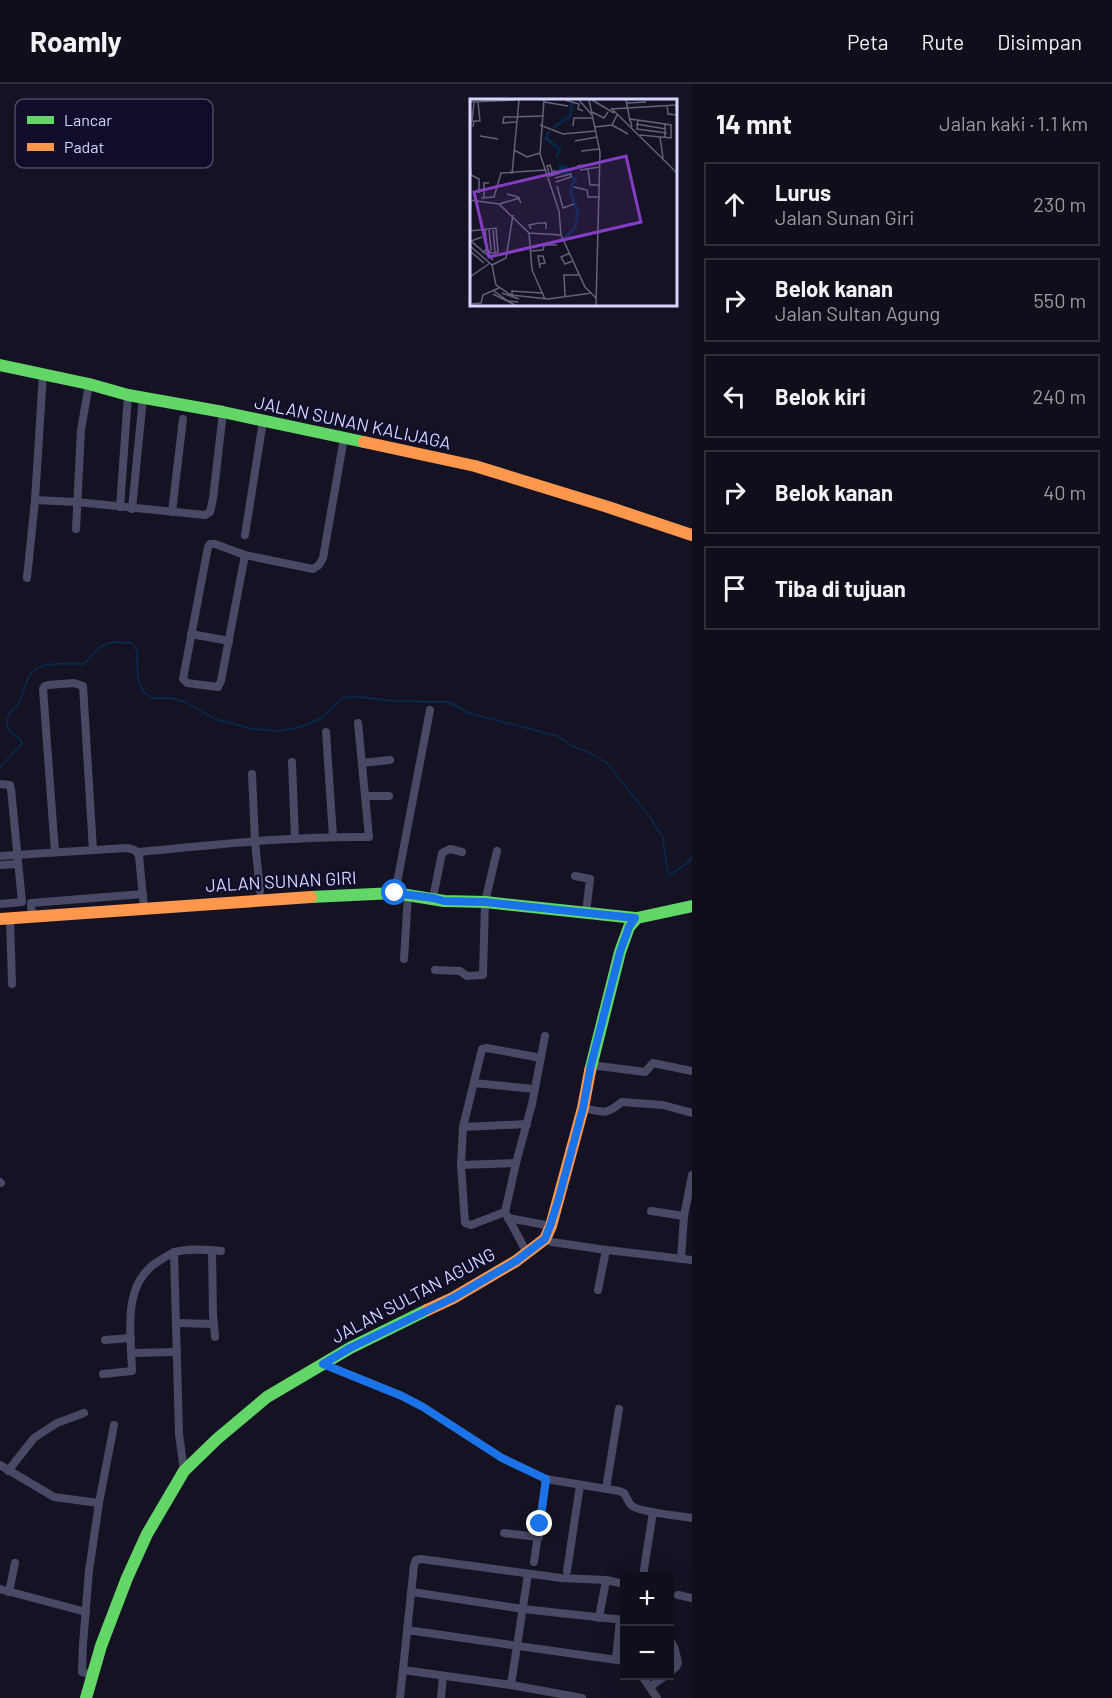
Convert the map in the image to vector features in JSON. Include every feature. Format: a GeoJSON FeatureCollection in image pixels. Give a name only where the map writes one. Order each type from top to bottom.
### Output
{"type":"FeatureCollection","features":[{"type":"Feature","properties":{"kind":"street","name":"JALAN SUNAN KALIJAGA"},"geometry":{"type":"LineString","coordinates":[[0,366],[89,384],[128,395],[224,412],[475,466],[692,535]]}},
{"type":"Feature","properties":{"kind":"street"},"geometry":{"type":"LineString","coordinates":[[27,578],[35,500],[42,374]]}},
{"type":"Feature","properties":{"kind":"street"},"geometry":{"type":"LineString","coordinates":[[76,529],[81,430],[89,384]]}},
{"type":"Feature","properties":{"kind":"street"},"geometry":{"type":"LineString","coordinates":[[120,507],[128,395]]}},
{"type":"Feature","properties":{"kind":"street"},"geometry":{"type":"LineString","coordinates":[[132,509],[143,398]]}},
{"type":"Feature","properties":{"kind":"street"},"geometry":{"type":"LineString","coordinates":[[35,500],[205,515],[210,512],[213,499],[224,412]]}},
{"type":"Feature","properties":{"kind":"street"},"geometry":{"type":"LineString","coordinates":[[172,512],[183,419]]}},
{"type":"Feature","properties":{"kind":"street"},"geometry":{"type":"LineString","coordinates":[[244,535],[263,421]]}},
{"type":"Feature","properties":{"kind":"street"},"geometry":{"type":"LineString","coordinates":[[245,555],[221,681],[218,687],[212,688],[187,683],[183,679],[208,547],[210,544],[216,544],[245,555],[313,569],[319,565],[323,558],[344,438]]}},
{"type":"Feature","properties":{"kind":"street"},"geometry":{"type":"LineString","coordinates":[[125,441],[139,442]]}},
{"type":"Feature","properties":{"kind":"street"},"geometry":{"type":"LineString","coordinates":[[123,473],[135,474]]}},
{"type":"Feature","properties":{"kind":"street"},"geometry":{"type":"LineString","coordinates":[[191,634],[229,641]]}},
{"type":"Feature","properties":{"kind":"street"},"geometry":{"type":"LineString","coordinates":[[55,852],[44,687],[74,683],[83,686],[93,850]]}},
{"type":"Feature","properties":{"kind":"street"},"geometry":{"type":"LineString","coordinates":[[404,959],[401,894],[430,710]]}},
{"type":"Feature","properties":{"kind":"street"},"geometry":{"type":"LineString","coordinates":[[0,856],[126,848],[137,852],[255,841],[369,837],[358,723]]}},
{"type":"Feature","properties":{"kind":"street"},"geometry":{"type":"LineString","coordinates":[[326,732],[333,837]]}},
{"type":"Feature","properties":{"kind":"street"},"geometry":{"type":"LineString","coordinates":[[362,763],[390,760]]}},
{"type":"Feature","properties":{"kind":"street"},"geometry":{"type":"LineString","coordinates":[[292,762],[295,839]]}},
{"type":"Feature","properties":{"kind":"street"},"geometry":{"type":"LineString","coordinates":[[252,774],[260,891]]}},
{"type":"Feature","properties":{"kind":"street"},"geometry":{"type":"LineString","coordinates":[[0,783],[7,783],[11,789],[22,902],[0,904]]}},
{"type":"Feature","properties":{"kind":"street"},"geometry":{"type":"LineString","coordinates":[[365,796],[389,796]]}},
{"type":"Feature","properties":{"kind":"street"},"geometry":{"type":"LineString","coordinates":[[433,898],[442,853],[450,849],[462,852]]}},
{"type":"Feature","properties":{"kind":"street"},"geometry":{"type":"LineString","coordinates":[[435,970],[460,971],[466,976],[483,975],[485,902],[497,851]]}},
{"type":"Feature","properties":{"kind":"street"},"geometry":{"type":"LineString","coordinates":[[137,852],[141,868],[144,908]]}},
{"type":"Feature","properties":{"kind":"street"},"geometry":{"type":"LineString","coordinates":[[0,865],[18,864]]}},
{"type":"Feature","properties":{"kind":"street"},"geometry":{"type":"LineString","coordinates":[[575,876],[590,879],[586,913]]}},
{"type":"Feature","properties":{"kind":"street"},"geometry":{"type":"LineString","coordinates":[[32,917],[31,903],[143,894]]}},
{"type":"Feature","properties":{"kind":"street","name":"JALAN SUNAN GIRI"},"geometry":{"type":"LineString","coordinates":[[5,919],[333,895],[401,894],[444,901],[485,902],[635,918]]}},
{"type":"Feature","properties":{"kind":"street"},"geometry":{"type":"LineString","coordinates":[[692,906],[635,918],[629,927],[620,952],[591,1065],[583,1108],[545,1239],[606,1250],[692,1260]]}},
{"type":"Feature","properties":{"kind":"street"},"geometry":{"type":"LineString","coordinates":[[5,919],[12,984]]}},
{"type":"Feature","properties":{"kind":"street"},"geometry":{"type":"LineString","coordinates":[[527,1253],[506,1215],[545,1035]]}},
{"type":"Feature","properties":{"kind":"street"},"geometry":{"type":"LineString","coordinates":[[541,1058],[482,1049],[463,1127],[465,1223],[471,1225],[506,1215],[550,1226]]}},
{"type":"Feature","properties":{"kind":"street"},"geometry":{"type":"LineString","coordinates":[[591,1065],[645,1072],[653,1064],[692,1071]]}},
{"type":"Feature","properties":{"kind":"street"},"geometry":{"type":"LineString","coordinates":[[474,1083],[534,1089]]}},
{"type":"Feature","properties":{"kind":"street"},"geometry":{"type":"LineString","coordinates":[[583,1108],[606,1113],[622,1102],[663,1105],[692,1113]]}},
{"type":"Feature","properties":{"kind":"street"},"geometry":{"type":"LineString","coordinates":[[463,1127],[527,1124]]}},
{"type":"Feature","properties":{"kind":"street"},"geometry":{"type":"LineString","coordinates":[[462,1165],[516,1163]]}},
{"type":"Feature","properties":{"kind":"street"},"geometry":{"type":"LineString","coordinates":[[681,1259],[684,1216],[692,1175]]}},
{"type":"Feature","properties":{"kind":"street"},"geometry":{"type":"LineString","coordinates":[[651,1210],[684,1216]]}},
{"type":"Feature","properties":{"kind":"street","name":"JALAN SULTAN AGUNG"},"geometry":{"type":"LineString","coordinates":[[86,1698],[91,1674],[115,1608],[147,1534],[184,1471],[267,1397],[350,1348],[453,1298],[516,1261],[545,1239]]}},
{"type":"Feature","properties":{"kind":"street"},"geometry":{"type":"LineString","coordinates":[[102,1374],[132,1371],[131,1305],[135,1288],[141,1277],[154,1263],[174,1252],[216,1250],[215,1337]]}},
{"type":"Feature","properties":{"kind":"street"},"geometry":{"type":"LineString","coordinates":[[598,1290],[606,1250]]}},
{"type":"Feature","properties":{"kind":"street"},"geometry":{"type":"LineString","coordinates":[[174,1252],[179,1434],[184,1471]]}},
{"type":"Feature","properties":{"kind":"street"},"geometry":{"type":"LineString","coordinates":[[177,1323],[214,1324]]}},
{"type":"Feature","properties":{"kind":"street"},"geometry":{"type":"LineString","coordinates":[[105,1340],[131,1338]]}},
{"type":"Feature","properties":{"kind":"street"},"geometry":{"type":"LineString","coordinates":[[132,1353],[177,1352]]}},
{"type":"Feature","properties":{"kind":"street"},"geometry":{"type":"LineString","coordinates":[[323,1364],[423,1407],[502,1458],[546,1479],[624,1493],[631,1506],[692,1518]]}},
{"type":"Feature","properties":{"kind":"street"},"geometry":{"type":"LineString","coordinates":[[606,1489],[619,1409]]}},
{"type":"Feature","properties":{"kind":"street"},"geometry":{"type":"LineString","coordinates":[[8,1471],[34,1438],[57,1423],[84,1413]]}},
{"type":"Feature","properties":{"kind":"street"},"geometry":{"type":"LineString","coordinates":[[91,1674],[82,1672],[89,1571],[94,1526],[114,1425]]}},
{"type":"Feature","properties":{"kind":"street"},"geometry":{"type":"LineString","coordinates":[[0,1465],[54,1497],[99,1503]]}},
{"type":"Feature","properties":{"kind":"street"},"geometry":{"type":"LineString","coordinates":[[534,1562],[546,1479]]}},
{"type":"Feature","properties":{"kind":"street"},"geometry":{"type":"LineString","coordinates":[[567,1571],[580,1485]]}},
{"type":"Feature","properties":{"kind":"street"},"geometry":{"type":"LineString","coordinates":[[644,1572],[653,1512]]}},
{"type":"Feature","properties":{"kind":"street"},"geometry":{"type":"LineString","coordinates":[[504,1533],[539,1537]]}},
{"type":"Feature","properties":{"kind":"street"},"geometry":{"type":"LineString","coordinates":[[400,1698],[414,1563],[418,1559],[561,1578],[606,1580],[620,1583]]}},
{"type":"Feature","properties":{"kind":"street"},"geometry":{"type":"LineString","coordinates":[[15,1563],[4,1591],[86,1612]]}},
{"type":"Feature","properties":{"kind":"street"},"geometry":{"type":"LineString","coordinates":[[511,1685],[528,1574]]}},
{"type":"Feature","properties":{"kind":"street"},"geometry":{"type":"LineString","coordinates":[[599,1618],[606,1580]]}},
{"type":"Feature","properties":{"kind":"street"},"geometry":{"type":"LineString","coordinates":[[412,1592],[523,1609],[620,1620]]}},
{"type":"Feature","properties":{"kind":"street"},"geometry":{"type":"LineString","coordinates":[[674,1596],[692,1598]]}},
{"type":"Feature","properties":{"kind":"street"},"geometry":{"type":"LineString","coordinates":[[407,1630],[620,1660]]}},
{"type":"Feature","properties":{"kind":"street"},"geometry":{"type":"LineString","coordinates":[[674,1648],[678,1663],[674,1668]]}},
{"type":"Feature","properties":{"kind":"street"},"geometry":{"type":"LineString","coordinates":[[404,1670],[511,1685],[582,1698]]}},
{"type":"Feature","properties":{"kind":"street"},"geometry":{"type":"LineString","coordinates":[[441,1698],[443,1676]]}},
{"type":"Feature","properties":{"kind":"street"},"geometry":{"type":"LineString","coordinates":[[645,1680],[657,1698]]}},
{"type":"Feature","properties":{"kind":"street"},"geometry":{"type":"LineString","coordinates":[[650,1687],[660,1680]]}},
{"type":"Feature","properties":{"kind":"waterway"},"geometry":{"type":"LineString","coordinates":[[0,767],[21,745],[22,741],[9,730],[7,719],[18,704],[30,675],[34,671],[47,665],[84,664],[105,644],[132,643],[137,651],[138,678],[143,692],[152,698],[171,698],[185,702],[215,719],[253,729],[280,731],[301,727],[321,718],[343,698],[351,696],[393,701],[448,702],[469,713],[557,736],[607,763],[649,816],[663,838],[667,870],[670,875],[692,857]]}},
{"type":"Feature","properties":{"kind":"traffic: fast"},"geometry":{"type":"LineString","coordinates":[[0,365],[89,384],[128,395],[223,412],[364,442]]}},
{"type":"Feature","properties":{"kind":"traffic: fast"},"geometry":{"type":"LineString","coordinates":[[311,897],[395,893],[444,901],[485,902],[635,918]]}},
{"type":"Feature","properties":{"kind":"traffic: fast"},"geometry":{"type":"LineString","coordinates":[[590,1071],[620,952],[629,927],[637,918],[692,906]]}},
{"type":"Feature","properties":{"kind":"traffic: fast"},"geometry":{"type":"LineString","coordinates":[[86,1698],[101,1646],[127,1578],[147,1534],[184,1471],[217,1439],[267,1397],[350,1348],[427,1310]]}},
{"type":"Feature","properties":{"kind":"traffic: slow"},"geometry":{"type":"LineString","coordinates":[[364,442],[475,466],[692,535]]}},
{"type":"Feature","properties":{"kind":"traffic: slow"},"geometry":{"type":"LineString","coordinates":[[0,919],[311,897]]}},
{"type":"Feature","properties":{"kind":"traffic: slow"},"geometry":{"type":"LineString","coordinates":[[427,1310],[453,1298],[516,1261],[545,1239],[551,1226],[583,1108],[590,1071]]}},
{"type":"Feature","properties":{"kind":"route"},"geometry":{"type":"LineString","coordinates":[[395,893],[444,901],[485,902],[635,918],[629,927],[620,952],[591,1065],[583,1108],[558,1201],[545,1239],[516,1261],[453,1298],[350,1348],[323,1364],[402,1396],[502,1458],[546,1479],[540,1524]]}}]}
